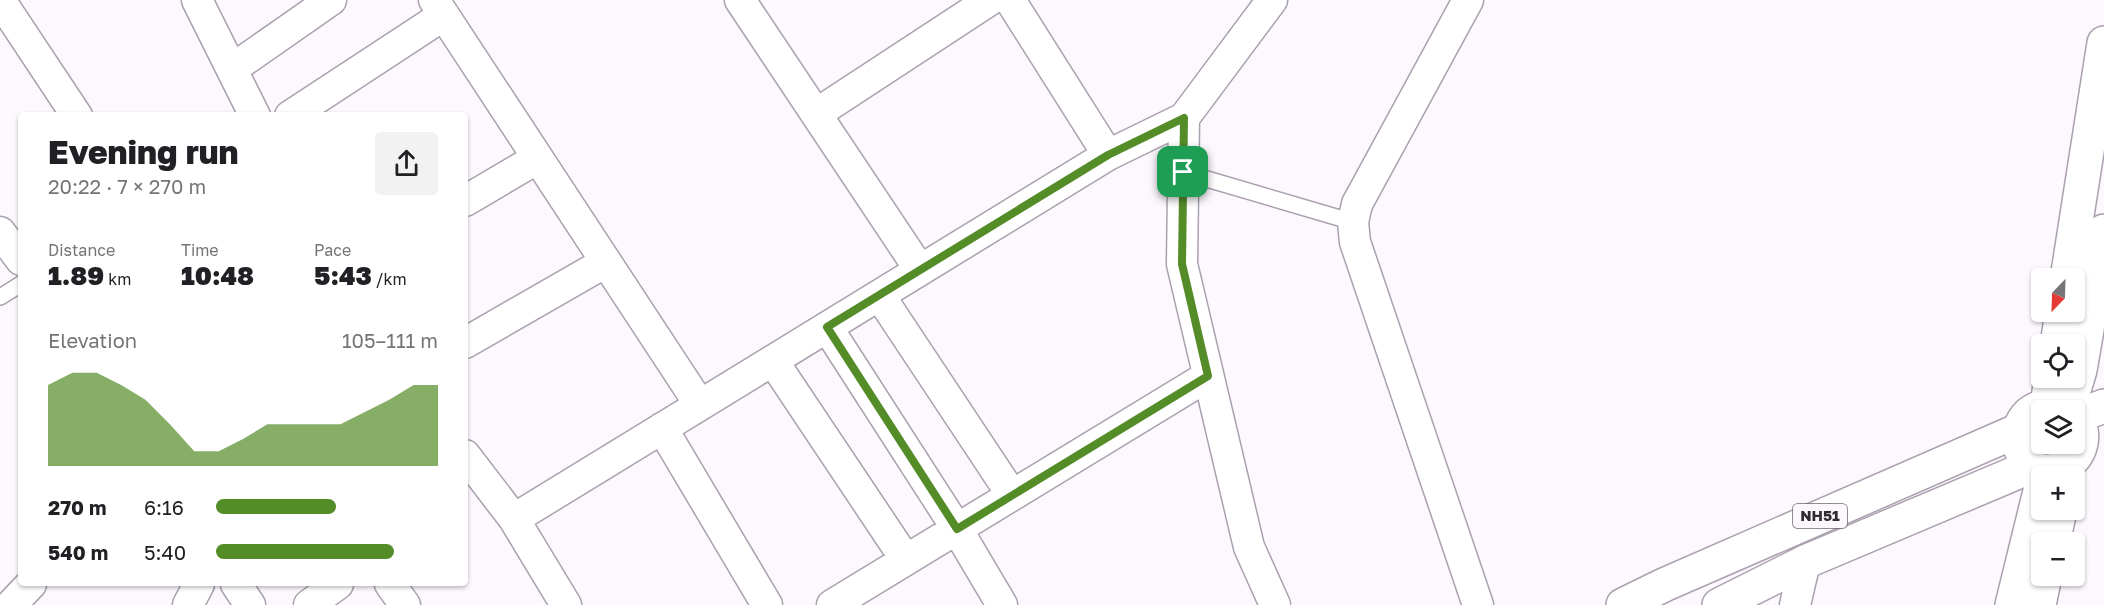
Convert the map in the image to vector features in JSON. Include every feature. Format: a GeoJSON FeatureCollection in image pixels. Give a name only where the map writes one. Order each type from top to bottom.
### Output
{"type":"FeatureCollection","features":[{"type":"Feature","properties":{"kind":"main road"},"geometry":{"type":"LineString","coordinates":[[2069,268],[2104,43]]}},
{"type":"Feature","properties":{"kind":"main road"},"geometry":{"type":"LineString","coordinates":[[2072,400],[2080,370],[2104,231]]}},
{"type":"Feature","properties":{"kind":"main road","name":"NH51"},"geometry":{"type":"LineString","coordinates":[[2085,421],[2104,406]]}},
{"type":"Feature","properties":{"kind":"main road","name":"NH51"},"geometry":{"type":"LineString","coordinates":[[1623,605],[1666,584],[2019,430],[2018,443],[2023,456],[2031,453]]}},
{"type":"Feature","properties":{"kind":"main road","name":"NH51"},"geometry":{"type":"LineString","coordinates":[[1719,605],[2033,454]]}},
{"type":"Feature","properties":{"kind":"main road"},"geometry":{"type":"LineString","coordinates":[[2012,605],[2058,454]]}},
{"type":"Feature","properties":{"kind":"main road"},"geometry":{"type":"LineString","coordinates":[[2039,605],[2043,586]]}},
{"type":"Feature","properties":{"kind":"street"},"geometry":{"type":"LineString","coordinates":[[0,0],[74,112]]}},
{"type":"Feature","properties":{"kind":"street"},"geometry":{"type":"LineString","coordinates":[[197,0],[253,112]]}},
{"type":"Feature","properties":{"kind":"street"},"geometry":{"type":"LineString","coordinates":[[232,69],[331,0]]}},
{"type":"Feature","properties":{"kind":"street"},"geometry":{"type":"LineString","coordinates":[[816,114],[990,0]]}},
{"type":"Feature","properties":{"kind":"street"},"geometry":{"type":"LineString","coordinates":[[1010,0],[1108,155]]}},
{"type":"Feature","properties":{"kind":"street"},"geometry":{"type":"LineString","coordinates":[[514,519],[1108,155],[1184,118],[1272,0]]}},
{"type":"Feature","properties":{"kind":"street"},"geometry":{"type":"LineString","coordinates":[[1468,0],[1357,204],[1353,222],[1355,242],[1478,605]]}},
{"type":"Feature","properties":{"kind":"street"},"geometry":{"type":"LineString","coordinates":[[747,3],[816,114],[921,270]]}},
{"type":"Feature","properties":{"kind":"street"},"geometry":{"type":"LineString","coordinates":[[295,112],[439,7],[700,405]]}},
{"type":"Feature","properties":{"kind":"street"},"geometry":{"type":"LineString","coordinates":[[1184,118],[1182,264],[1249,547],[1265,601]]}},
{"type":"Feature","properties":{"kind":"street"},"geometry":{"type":"LineString","coordinates":[[468,199],[538,159]]}},
{"type":"Feature","properties":{"kind":"street"},"geometry":{"type":"LineString","coordinates":[[0,232],[18,256]]}},
{"type":"Feature","properties":{"kind":"street"},"geometry":{"type":"LineString","coordinates":[[468,341],[606,262]]}},
{"type":"Feature","properties":{"kind":"street"},"geometry":{"type":"LineString","coordinates":[[880,296],[1012,495]]}},
{"type":"Feature","properties":{"kind":"street"},"geometry":{"type":"LineString","coordinates":[[827,327],[957,529],[1002,605]]}},
{"type":"Feature","properties":{"kind":"street"},"geometry":{"type":"LineString","coordinates":[[773,361],[906,560]]}},
{"type":"Feature","properties":{"kind":"street"},"geometry":{"type":"LineString","coordinates":[[832,605],[1208,376]]}},
{"type":"Feature","properties":{"kind":"street"},"geometry":{"type":"LineString","coordinates":[[662,428],[767,605]]}},
{"type":"Feature","properties":{"kind":"street"},"geometry":{"type":"LineString","coordinates":[[468,458],[514,519],[566,605]]}},
{"type":"Feature","properties":{"kind":"street"},"geometry":{"type":"LineString","coordinates":[[1796,605],[1805,562]]}},
{"type":"Feature","properties":{"kind":"street"},"geometry":{"type":"LineString","coordinates":[[11,605],[29,586]]}},
{"type":"Feature","properties":{"kind":"street"},"geometry":{"type":"LineString","coordinates":[[188,605],[198,586]]}},
{"type":"Feature","properties":{"kind":"street"},"geometry":{"type":"LineString","coordinates":[[237,586],[250,605]]}},
{"type":"Feature","properties":{"kind":"street"},"geometry":{"type":"LineString","coordinates":[[309,605],[335,586]]}},
{"type":"Feature","properties":{"kind":"street"},"geometry":{"type":"LineString","coordinates":[[391,586],[405,605]]}},
{"type":"Feature","properties":{"kind":"lane"},"geometry":{"type":"LineString","coordinates":[[1183,172],[1353,222]]}},
{"type":"Feature","properties":{"kind":"lane"},"geometry":{"type":"LineString","coordinates":[[0,297],[18,286]]}},
{"type":"Feature","properties":{"kind":"route"},"geometry":{"type":"LineString","coordinates":[[1184,118],[1183,172],[1182,264],[1208,376],[957,529],[827,327],[1108,155],[1184,118]]}}]}
